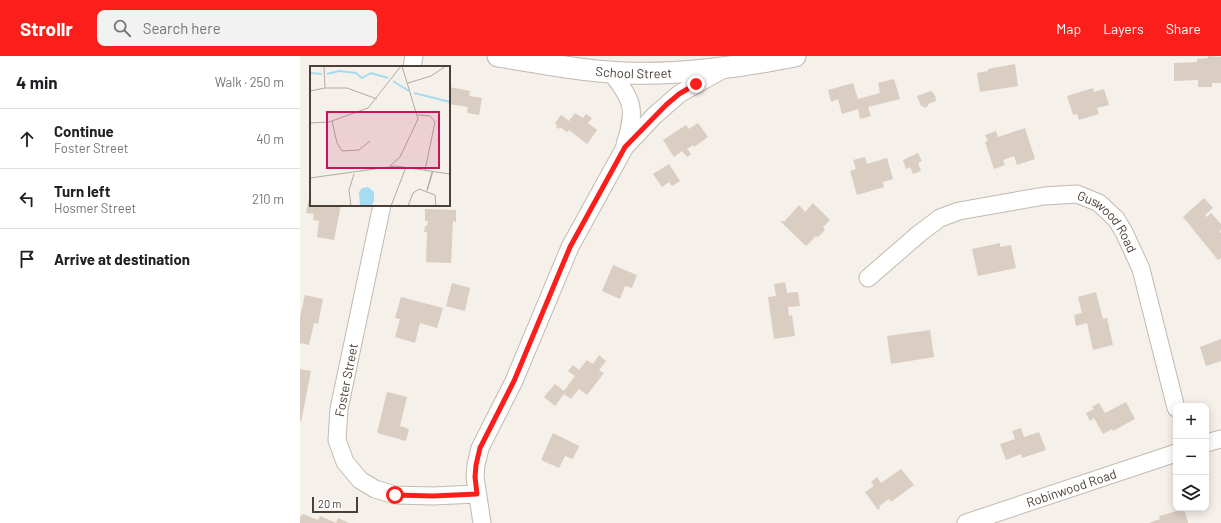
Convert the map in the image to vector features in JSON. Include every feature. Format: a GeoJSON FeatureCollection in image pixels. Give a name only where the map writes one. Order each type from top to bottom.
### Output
{"type":"FeatureCollection","features":[{"type":"Feature","properties":{"kind":"street"},"geometry":{"type":"LineString","coordinates":[[412,66],[414,56]]}},
{"type":"Feature","properties":{"kind":"street","name":"School Street"},"geometry":{"type":"LineString","coordinates":[[498,56],[580,62],[611,72],[660,73],[694,72],[794,56]]}},
{"type":"Feature","properties":{"kind":"street"},"geometry":{"type":"LineString","coordinates":[[625,147],[654,116],[679,94],[724,68]]}},
{"type":"Feature","properties":{"kind":"street"},"geometry":{"type":"LineString","coordinates":[[482,523],[475,477],[480,448],[514,381],[570,247],[625,147],[632,122],[631,105],[627,95],[611,72]]}},
{"type":"Feature","properties":{"kind":"street","name":"Guswood Road"},"geometry":{"type":"LineString","coordinates":[[868,278],[920,233],[940,218],[959,211],[1044,196],[1077,194],[1099,203],[1116,219],[1142,269],[1175,403]]}},
{"type":"Feature","properties":{"kind":"street","name":"Foster Street"},"geometry":{"type":"LineString","coordinates":[[382,206],[339,409],[338,440],[345,462],[360,480],[375,489],[395,495],[433,496],[477,494]]}},
{"type":"Feature","properties":{"kind":"street"},"geometry":{"type":"LineString","coordinates":[[1209,442],[1221,439]]}},
{"type":"Feature","properties":{"kind":"street","name":"Robinwood Road"},"geometry":{"type":"LineString","coordinates":[[966,523],[1173,454]]}},
{"type":"Feature","properties":{"kind":"building"},"geometry":{"type":"Polygon","coordinates":[[[1208,56],[1221,57],[1221,83],[1212,83],[1212,87],[1198,87],[1198,80],[1174,81],[1174,63],[1197,62],[1197,59],[1208,58],[1208,56]]]}},
{"type":"Feature","properties":{"kind":"building"},"geometry":{"type":"Polygon","coordinates":[[[1015,64],[1018,86],[980,92],[977,73],[988,71],[988,69],[1015,64]]]}},
{"type":"Feature","properties":{"kind":"building"},"geometry":{"type":"Polygon","coordinates":[[[894,79],[900,99],[868,107],[871,116],[860,119],[858,109],[842,114],[838,99],[831,102],[828,90],[853,83],[858,99],[880,93],[878,83],[894,79]]]}},
{"type":"Feature","properties":{"kind":"building"},"geometry":{"type":"Polygon","coordinates":[[[450,87],[470,91],[469,96],[482,98],[479,115],[467,113],[468,107],[450,104],[450,87]]]}},
{"type":"Feature","properties":{"kind":"building"},"geometry":{"type":"Polygon","coordinates":[[[1093,88],[1094,92],[1104,89],[1109,105],[1097,108],[1099,114],[1079,120],[1077,114],[1073,115],[1067,96],[1093,88]]]}},
{"type":"Feature","properties":{"kind":"building"},"geometry":{"type":"Polygon","coordinates":[[[931,91],[935,95],[936,101],[928,104],[928,106],[924,108],[921,106],[917,96],[931,91]]]}},
{"type":"Feature","properties":{"kind":"building"},"geometry":{"type":"Polygon","coordinates":[[[575,113],[583,118],[586,114],[592,118],[588,123],[597,130],[587,144],[569,130],[567,132],[560,127],[559,129],[556,127],[557,125],[555,123],[561,115],[569,121],[575,113]]]}},
{"type":"Feature","properties":{"kind":"building"},"geometry":{"type":"Polygon","coordinates":[[[698,123],[708,137],[694,147],[693,145],[687,149],[691,154],[687,157],[682,151],[674,157],[663,140],[686,125],[689,129],[698,123]]]}},
{"type":"Feature","properties":{"kind":"building"},"geometry":{"type":"Polygon","coordinates":[[[1025,128],[1035,159],[1017,165],[1014,156],[1003,160],[1005,165],[994,169],[985,142],[988,141],[985,135],[996,131],[998,137],[1025,128]]]}},
{"type":"Feature","properties":{"kind":"building"},"geometry":{"type":"Polygon","coordinates":[[[918,153],[922,161],[918,163],[921,171],[913,174],[910,167],[906,169],[903,160],[918,153]]]}},
{"type":"Feature","properties":{"kind":"building"},"geometry":{"type":"Polygon","coordinates":[[[865,157],[867,164],[887,158],[893,179],[883,182],[884,187],[857,195],[850,171],[856,169],[853,160],[865,157]]]}},
{"type":"Feature","properties":{"kind":"building"},"geometry":{"type":"Polygon","coordinates":[[[669,164],[680,181],[672,186],[669,182],[662,187],[653,174],[669,164]]]}},
{"type":"Feature","properties":{"kind":"building"},"geometry":{"type":"Polygon","coordinates":[[[309,198],[310,206],[341,206],[334,240],[317,237],[319,221],[313,220],[314,214],[306,213],[309,198]]]}},
{"type":"Feature","properties":{"kind":"building"},"geometry":{"type":"Polygon","coordinates":[[[1204,198],[1213,208],[1205,215],[1207,217],[1211,213],[1221,224],[1221,230],[1219,231],[1221,233],[1221,258],[1218,260],[1183,217],[1204,198]]]}},
{"type":"Feature","properties":{"kind":"building"},"geometry":{"type":"Polygon","coordinates":[[[813,203],[830,220],[823,227],[825,230],[818,237],[816,236],[806,246],[781,222],[782,220],[784,222],[799,205],[805,212],[813,203]]]}},
{"type":"Feature","properties":{"kind":"building"},"geometry":{"type":"Polygon","coordinates":[[[425,209],[456,210],[456,222],[453,221],[451,263],[426,262],[427,232],[424,232],[428,221],[425,221],[425,209]]]}},
{"type":"Feature","properties":{"kind":"building"},"geometry":{"type":"Polygon","coordinates":[[[1000,243],[1000,247],[1011,245],[1016,268],[978,276],[972,249],[1000,243]]]}},
{"type":"Feature","properties":{"kind":"building"},"geometry":{"type":"Polygon","coordinates":[[[613,265],[637,275],[632,288],[625,286],[620,299],[602,291],[613,265]]]}},
{"type":"Feature","properties":{"kind":"building"},"geometry":{"type":"Polygon","coordinates":[[[785,282],[787,293],[798,292],[800,306],[788,307],[789,316],[792,315],[795,336],[774,339],[768,297],[776,296],[774,284],[785,282]]]}},
{"type":"Feature","properties":{"kind":"building"},"geometry":{"type":"Polygon","coordinates":[[[452,283],[470,288],[465,311],[446,306],[452,283]]]}},
{"type":"Feature","properties":{"kind":"building"},"geometry":{"type":"Polygon","coordinates":[[[1096,292],[1103,319],[1107,318],[1113,345],[1093,350],[1087,323],[1076,326],[1074,315],[1082,313],[1078,297],[1096,292]]]}},
{"type":"Feature","properties":{"kind":"building"},"geometry":{"type":"Polygon","coordinates":[[[305,295],[323,299],[318,324],[314,323],[309,345],[300,343],[300,317],[305,295]]]}},
{"type":"Feature","properties":{"kind":"building"},"geometry":{"type":"Polygon","coordinates":[[[401,297],[443,308],[437,328],[420,323],[415,343],[395,337],[400,319],[395,318],[401,297]]]}},
{"type":"Feature","properties":{"kind":"building"},"geometry":{"type":"Polygon","coordinates":[[[930,330],[934,357],[891,364],[887,336],[930,330]]]}},
{"type":"Feature","properties":{"kind":"building"},"geometry":{"type":"Polygon","coordinates":[[[1221,339],[1221,361],[1206,366],[1200,347],[1221,339]]]}},
{"type":"Feature","properties":{"kind":"building"},"geometry":{"type":"Polygon","coordinates":[[[599,355],[606,361],[599,370],[604,373],[587,395],[579,389],[571,399],[564,394],[555,406],[544,397],[555,384],[564,391],[575,376],[568,371],[573,365],[579,370],[587,360],[593,364],[599,355]]]}},
{"type":"Feature","properties":{"kind":"building"},"geometry":{"type":"Polygon","coordinates":[[[300,369],[311,371],[301,422],[300,422],[300,369]]]}},
{"type":"Feature","properties":{"kind":"building"},"geometry":{"type":"Polygon","coordinates":[[[387,392],[407,397],[400,426],[409,429],[406,441],[377,433],[387,392]]]}},
{"type":"Feature","properties":{"kind":"building"},"geometry":{"type":"Polygon","coordinates":[[[1126,402],[1135,419],[1113,431],[1112,429],[1103,434],[1094,418],[1090,421],[1086,413],[1094,409],[1092,407],[1099,403],[1105,413],[1126,402]]]}},
{"type":"Feature","properties":{"kind":"building"},"geometry":{"type":"Polygon","coordinates":[[[1021,428],[1024,437],[1039,432],[1046,450],[1022,458],[1021,454],[1006,460],[1000,444],[1015,439],[1012,431],[1021,428]]]}},
{"type":"Feature","properties":{"kind":"building"},"geometry":{"type":"Polygon","coordinates":[[[553,433],[579,446],[573,459],[565,456],[559,468],[541,460],[553,433]]]}},
{"type":"Feature","properties":{"kind":"building"},"geometry":{"type":"Polygon","coordinates":[[[901,469],[914,485],[891,502],[889,499],[879,506],[880,508],[878,510],[865,492],[874,486],[871,482],[877,477],[881,483],[901,469]]]}},
{"type":"Feature","properties":{"kind":"building"},"geometry":{"type":"Polygon","coordinates":[[[1177,511],[1185,511],[1188,523],[1149,523],[1160,519],[1159,516],[1177,511]]]}},
{"type":"Feature","properties":{"kind":"building"},"geometry":{"type":"Polygon","coordinates":[[[303,514],[318,520],[320,516],[336,523],[300,523],[300,516],[303,514]]]}},
{"type":"Feature","properties":{"kind":"building"},"geometry":{"type":"Polygon","coordinates":[[[338,518],[349,523],[336,523],[338,518]]]}},
{"type":"Feature","properties":{"kind":"route"},"geometry":{"type":"LineString","coordinates":[[395,495],[433,496],[477,494],[475,477],[480,448],[514,381],[570,247],[625,147],[666,105],[679,94],[696,84]]}}]}
